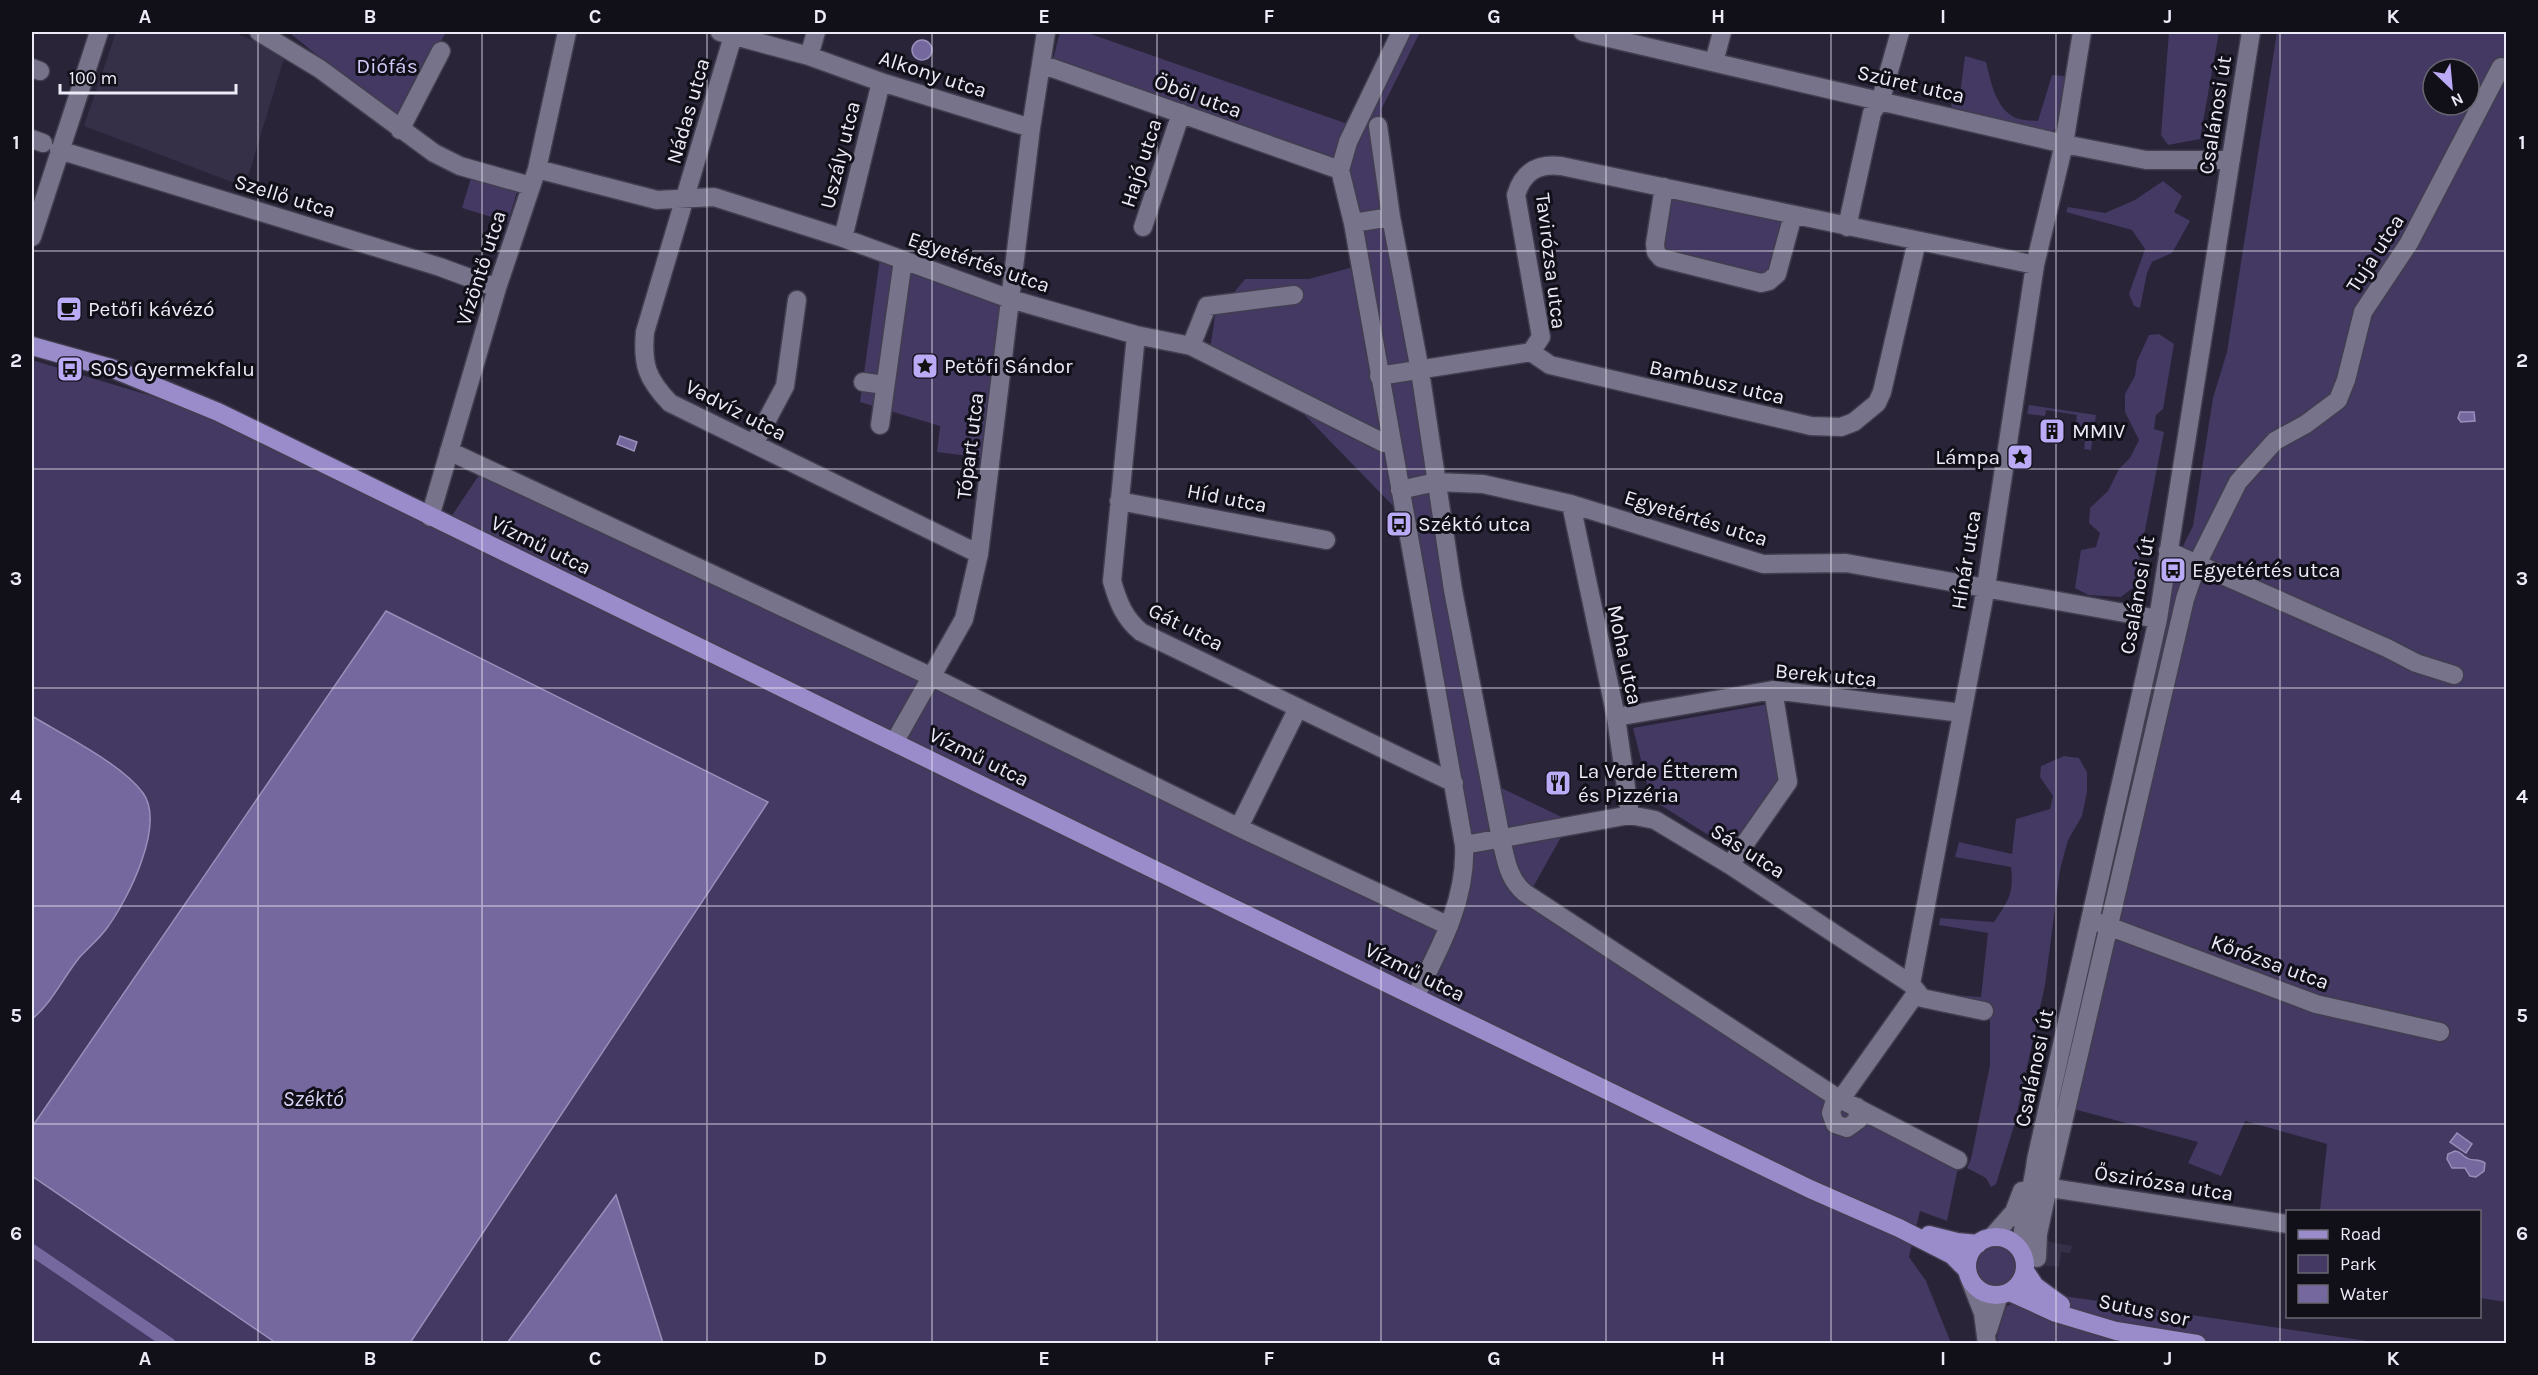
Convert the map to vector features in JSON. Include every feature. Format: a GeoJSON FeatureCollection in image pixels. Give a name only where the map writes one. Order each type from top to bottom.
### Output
{"type":"FeatureCollection","features":[{"type":"Feature","properties":{"kind":"main road","name":"Vízmű utca"},"geometry":{"type":"LineString","coordinates":[[32,346],[111,368],[208,407],[1810,1189],[1899,1228]]}},
{"type":"Feature","properties":{"kind":"main road"},"geometry":{"type":"LineString","coordinates":[[1899,1228],[1957,1242],[2010,1240],[2028,1261],[2035,1286],[2083,1319]]}},
{"type":"Feature","properties":{"kind":"main road"},"geometry":{"type":"LineString","coordinates":[[1899,1228],[1952,1255],[1986,1294],[2005,1294],[2056,1313],[2083,1319]]}},
{"type":"Feature","properties":{"kind":"main road"},"geometry":{"type":"LineString","coordinates":[[1969,1276],[1969,1256],[1985,1241]]}},
{"type":"Feature","properties":{"kind":"main road"},"geometry":{"type":"LineString","coordinates":[[2005,1294],[2020,1283],[2028,1261]]}},
{"type":"Feature","properties":{"kind":"main road","name":"Sutus sor"},"geometry":{"type":"LineString","coordinates":[[2083,1319],[2116,1331],[2197,1344]]}},
{"type":"Feature","properties":{"kind":"street"},"geometry":{"type":"LineString","coordinates":[[32,237],[45,144],[99,32]]}},
{"type":"Feature","properties":{"kind":"street","name":"Egyetértés utca"},"geometry":{"type":"LineString","coordinates":[[259,32],[320,69],[434,153],[460,166],[657,200],[714,197],[843,238],[1010,299],[1136,335],[1191,346],[1384,443],[1392,443]]}},
{"type":"Feature","properties":{"kind":"street","name":"Vízöntő utca"},"geometry":{"type":"LineString","coordinates":[[430,517],[497,288],[534,178],[567,32]]}},
{"type":"Feature","properties":{"kind":"street"},"geometry":{"type":"LineString","coordinates":[[809,56],[816,32]]}},
{"type":"Feature","properties":{"kind":"street","name":"Tópart utca"},"geometry":{"type":"LineString","coordinates":[[894,741],[964,619],[979,554],[1031,128],[1046,32]]}},
{"type":"Feature","properties":{"kind":"street"},"geometry":{"type":"LineString","coordinates":[[1401,32],[1348,142],[1340,170],[1353,223],[1464,846],[1463,878],[1449,926],[1415,997]]}},
{"type":"Feature","properties":{"kind":"street","name":"Szüret utca"},"geometry":{"type":"LineString","coordinates":[[1583,32],[1881,99],[2064,144],[2146,160],[2231,160]]}},
{"type":"Feature","properties":{"kind":"street"},"geometry":{"type":"LineString","coordinates":[[1714,62],[1722,32]]}},
{"type":"Feature","properties":{"kind":"street"},"geometry":{"type":"LineString","coordinates":[[1847,227],[1872,113],[1881,99],[1900,32]]}},
{"type":"Feature","properties":{"kind":"street","name":"Hínár utca"},"geometry":{"type":"LineString","coordinates":[[1914,988],[1986,587],[2035,265],[2064,144],[2082,32]]}},
{"type":"Feature","properties":{"kind":"street","name":"Csalánosi út"},"geometry":{"type":"LineString","coordinates":[[1985,1241],[2014,1212],[2036,1160],[2158,619],[2251,32]]}},
{"type":"Feature","properties":{"kind":"street","name":"Alkony utca"},"geometry":{"type":"LineString","coordinates":[[726,34],[809,56],[881,82],[1031,128]]}},
{"type":"Feature","properties":{"kind":"street","name":"Nádas utca"},"geometry":{"type":"LineString","coordinates":[[686,198],[726,34]]}},
{"type":"Feature","properties":{"kind":"street"},"geometry":{"type":"LineString","coordinates":[[400,130],[441,51]]}},
{"type":"Feature","properties":{"kind":"street","name":"Öböl utca"},"geometry":{"type":"LineString","coordinates":[[1041,64],[1340,170]]}},
{"type":"Feature","properties":{"kind":"street","name":"Tuja utca"},"geometry":{"type":"LineString","coordinates":[[2041,1186],[2109,927],[2185,599],[2197,564],[2238,482],[2268,448],[2307,424],[2338,400],[2346,380],[2363,312],[2414,235],[2501,67]]}},
{"type":"Feature","properties":{"kind":"street","name":"Uszály utca"},"geometry":{"type":"LineString","coordinates":[[843,238],[881,82]]}},
{"type":"Feature","properties":{"kind":"street","name":"Hajó utca"},"geometry":{"type":"LineString","coordinates":[[1143,227],[1181,113]]}},
{"type":"Feature","properties":{"kind":"street"},"geometry":{"type":"LineString","coordinates":[[1378,126],[1391,217],[1420,371],[1453,590],[1508,871],[1525,892],[1845,1101],[1958,1160]]}},
{"type":"Feature","properties":{"kind":"street","name":"Szellő utca"},"geometry":{"type":"LineString","coordinates":[[45,144],[440,267],[497,288]]}},
{"type":"Feature","properties":{"kind":"street","name":"Tavirózsa utca"},"geometry":{"type":"LineString","coordinates":[[1531,352],[1541,337],[1516,195],[1522,179],[1537,167],[1554,165],[2035,265]]}},
{"type":"Feature","properties":{"kind":"street"},"geometry":{"type":"LineString","coordinates":[[1664,187],[1654,244],[1661,258],[1761,283],[1769,281],[1777,274],[1793,214]]}},
{"type":"Feature","properties":{"kind":"street","name":"Vadvíz utca"},"geometry":{"type":"LineString","coordinates":[[686,198],[645,332],[643,354],[647,372],[656,389],[670,403],[979,554]]}},
{"type":"Feature","properties":{"kind":"street"},"geometry":{"type":"LineString","coordinates":[[1353,223],[1391,217]]}},
{"type":"Feature","properties":{"kind":"street","name":"Bambusz utca"},"geometry":{"type":"LineString","coordinates":[[1531,352],[1550,365],[1645,388],[1811,426],[1841,427],[1854,422],[1867,412],[1882,392],[1917,241]]}},
{"type":"Feature","properties":{"kind":"street"},"geometry":{"type":"LineString","coordinates":[[879,425],[903,260]]}},
{"type":"Feature","properties":{"kind":"street"},"geometry":{"type":"LineString","coordinates":[[1191,346],[1207,306],[1294,295]]}},
{"type":"Feature","properties":{"kind":"street"},"geometry":{"type":"LineString","coordinates":[[754,444],[785,386],[797,300]]}},
{"type":"Feature","properties":{"kind":"street","name":"Gát utca"},"geometry":{"type":"LineString","coordinates":[[1136,335],[1112,581],[1119,606],[1130,623],[1141,632],[1454,783]]}},
{"type":"Feature","properties":{"kind":"street"},"geometry":{"type":"LineString","coordinates":[[1379,376],[1531,352]]}},
{"type":"Feature","properties":{"kind":"street"},"geometry":{"type":"LineString","coordinates":[[863,382],[885,385]]}},
{"type":"Feature","properties":{"kind":"street"},"geometry":{"type":"LineString","coordinates":[[449,451],[932,677],[1239,827],[1449,926]]}},
{"type":"Feature","properties":{"kind":"street","name":"Egyetértés utca"},"geometry":{"type":"LineString","coordinates":[[1400,490],[1436,482],[1484,484],[1570,504],[1763,564],[1846,563],[2158,619]]}},
{"type":"Feature","properties":{"kind":"street","name":"Híd utca"},"geometry":{"type":"LineString","coordinates":[[1119,501],[1326,540]]}},
{"type":"Feature","properties":{"kind":"street","name":"Moha utca"},"geometry":{"type":"LineString","coordinates":[[1570,504],[1616,717],[1630,815]]}},
{"type":"Feature","properties":{"kind":"street"},"geometry":{"type":"LineString","coordinates":[[2168,551],[2416,663],[2454,675]]}},
{"type":"Feature","properties":{"kind":"street"},"geometry":{"type":"LineString","coordinates":[[1730,866],[1788,782],[1773,690]]}},
{"type":"Feature","properties":{"kind":"street","name":"Berek utca"},"geometry":{"type":"LineString","coordinates":[[1616,717],[1773,690],[1962,712]]}},
{"type":"Feature","properties":{"kind":"street"},"geometry":{"type":"LineString","coordinates":[[1239,827],[1298,708]]}},
{"type":"Feature","properties":{"kind":"street","name":"Sás utca"},"geometry":{"type":"LineString","coordinates":[[1464,846],[1630,815],[1655,820],[1730,866],[1914,988],[1922,998],[1984,1011]]}},
{"type":"Feature","properties":{"kind":"street","name":"Kőrózsa utca"},"geometry":{"type":"LineString","coordinates":[[2090,919],[2316,1004],[2440,1032]]}},
{"type":"Feature","properties":{"kind":"street"},"geometry":{"type":"LineString","coordinates":[[1845,1101],[1914,988]]}},
{"type":"Feature","properties":{"kind":"street","name":"Csalánosi út"},"geometry":{"type":"LineString","coordinates":[[2028,1261],[2022,1228],[2041,1186],[2036,1160]]}},
{"type":"Feature","properties":{"kind":"street","name":"Őszirózsa utca"},"geometry":{"type":"LineString","coordinates":[[2041,1186],[2286,1224]]}},
{"type":"Feature","properties":{"kind":"street"},"geometry":{"type":"LineString","coordinates":[[1969,1276],[1983,1313],[1986,1340]]}},
{"type":"Feature","properties":{"kind":"street"},"geometry":{"type":"LineString","coordinates":[[1986,1340],[2005,1294]]}},
{"type":"Feature","properties":{"kind":"shaded area"},"geometry":{"type":"Polygon","coordinates":[[[116,32],[234,32],[285,55],[245,187],[84,126],[116,32]]]}},
{"type":"Feature","properties":{"kind":"shaded area"},"geometry":{"type":"Polygon","coordinates":[[[2045,1241],[2072,1246],[2070,1253],[2061,1252],[2059,1267],[2046,1266],[2042,1255],[2045,1241]]]}},
{"type":"Feature","properties":{"kind":"green space","name":"Diófás"},"geometry":{"type":"Polygon","coordinates":[[[292,32],[446,32],[397,120],[291,34],[292,32]]]}},
{"type":"Feature","properties":{"kind":"green space"},"geometry":{"type":"Polygon","coordinates":[[[1060,32],[1085,32],[1345,123],[1395,32],[1420,32],[1381,110],[1493,784],[1570,821],[1533,887],[1879,1114],[1961,1153],[1947,1221],[1920,1211],[1909,1257],[1926,1281],[1951,1343],[663,1343],[616,1196],[507,1343],[410,1343],[768,802],[386,611],[32,1127],[32,360],[208,413],[443,529],[487,463],[876,661],[1444,929],[1461,850],[1401,514],[1293,403],[1209,356],[1215,316],[1245,279],[1309,279],[1357,266],[1334,175],[1050,71],[1060,32]]]}},
{"type":"Feature","properties":{"kind":"green space"},"geometry":{"type":"Polygon","coordinates":[[[2169,32],[2219,32],[2200,139],[2168,145],[2161,135],[2169,32]]]}},
{"type":"Feature","properties":{"kind":"green space"},"geometry":{"type":"Polygon","coordinates":[[[2277,32],[2506,32],[2506,1302],[2481,1298],[2481,1210],[2320,1210],[2327,1144],[2245,1121],[2221,1176],[2188,1163],[2198,1142],[2062,1106],[2171,590],[2186,548],[2183,546],[2193,526],[2213,398],[2227,352],[2277,32]]]}},
{"type":"Feature","properties":{"kind":"green space"},"geometry":{"type":"Polygon","coordinates":[[[1965,56],[1986,62],[2000,103],[2011,115],[2021,120],[2038,121],[2052,75],[2065,76],[2056,128],[2050,134],[1953,113],[1951,104],[1960,94],[1965,56]]]}},
{"type":"Feature","properties":{"kind":"green space"},"geometry":{"type":"Polygon","coordinates":[[[471,178],[517,192],[508,222],[462,208],[471,178]]]}},
{"type":"Feature","properties":{"kind":"green space"},"geometry":{"type":"Polygon","coordinates":[[[2163,181],[2182,196],[2174,212],[2190,221],[2172,253],[2152,262],[2147,273],[2140,308],[2134,306],[2129,294],[2145,249],[2132,230],[2066,212],[2068,207],[2105,213],[2135,200],[2163,181]]]}},
{"type":"Feature","properties":{"kind":"green space"},"geometry":{"type":"Polygon","coordinates":[[[1679,197],[1773,216],[1786,222],[1774,269],[1763,277],[1667,256],[1663,240],[1670,198],[1679,197]]]}},
{"type":"Feature","properties":{"kind":"green space"},"geometry":{"type":"Polygon","coordinates":[[[880,258],[1003,303],[986,458],[937,452],[940,426],[860,402],[880,258]]]}},
{"type":"Feature","properties":{"kind":"green space"},"geometry":{"type":"Polygon","coordinates":[[[2159,334],[2174,344],[2163,409],[2156,415],[2154,429],[2164,432],[2134,587],[2121,597],[2088,595],[2075,588],[2081,550],[2096,547],[2100,533],[2089,523],[2090,508],[2108,491],[2119,469],[2130,458],[2139,440],[2125,412],[2125,394],[2135,376],[2137,361],[2149,335],[2159,334]]]}},
{"type":"Feature","properties":{"kind":"green space"},"geometry":{"type":"Polygon","coordinates":[[[2029,405],[2096,415],[2091,450],[2084,449],[2085,441],[2074,438],[2077,415],[2046,410],[2045,416],[2027,414],[2029,405]]]}},
{"type":"Feature","properties":{"kind":"green space"},"geometry":{"type":"Polygon","coordinates":[[[1768,704],[1780,778],[1732,850],[1651,799],[1633,728],[1768,704]]]}},
{"type":"Feature","properties":{"kind":"green space"},"geometry":{"type":"Polygon","coordinates":[[[2064,756],[2079,758],[2087,772],[2087,792],[2082,816],[2068,840],[2060,870],[2045,985],[2014,1126],[1996,1184],[1991,1187],[1986,1178],[1967,1168],[1971,1159],[1990,1065],[1990,1008],[1947,1000],[1950,995],[1981,997],[1988,933],[1939,925],[1940,918],[1994,922],[2011,890],[2011,867],[1955,857],[1959,842],[2012,854],[2016,819],[2050,809],[2053,796],[2040,777],[2041,766],[2064,756]]]}},
{"type":"Feature","properties":{"kind":"green space"},"geometry":{"type":"Polygon","coordinates":[[[32,1176],[276,1343],[32,1343],[32,1176]]]}},
{"type":"Feature","properties":{"kind":"green space"},"geometry":{"type":"Polygon","coordinates":[[[1996,1244],[2012,1251],[2019,1267],[2012,1283],[1996,1290],[1980,1283],[1973,1267],[1980,1251],[1996,1244]]]}},
{"type":"Feature","properties":{"kind":"green space"},"geometry":{"type":"Polygon","coordinates":[[[2064,1296],[2381,1343],[1999,1344],[1997,1338],[2005,1307],[2020,1300],[2065,1315],[2064,1296]]]}},
{"type":"Feature","properties":{"kind":"water"},"geometry":{"type":"Polygon","coordinates":[[[922,40],[929,43],[932,50],[929,57],[922,60],[915,57],[912,50],[915,43],[922,40]]]}},
{"type":"Feature","properties":{"kind":"water"},"geometry":{"type":"Polygon","coordinates":[[[2460,412],[2474,412],[2475,421],[2461,422],[2458,418],[2460,412]]]}},
{"type":"Feature","properties":{"kind":"water"},"geometry":{"type":"Polygon","coordinates":[[[620,436],[637,442],[634,451],[617,444],[620,436]]]}},
{"type":"Feature","properties":{"kind":"water","name":"Széktó"},"geometry":{"type":"Polygon","coordinates":[[[386,611],[768,802],[410,1343],[276,1343],[32,1176],[32,1127],[386,611]]]}},
{"type":"Feature","properties":{"kind":"water"},"geometry":{"type":"Polygon","coordinates":[[[32,716],[121,771],[143,793],[149,807],[150,824],[141,862],[115,916],[104,932],[79,958],[46,1006],[32,1019],[32,716]]]}},
{"type":"Feature","properties":{"kind":"water"},"geometry":{"type":"Polygon","coordinates":[[[2457,1133],[2472,1144],[2466,1153],[2450,1142],[2457,1133]]]}},
{"type":"Feature","properties":{"kind":"water"},"geometry":{"type":"Polygon","coordinates":[[[2455,1151],[2469,1159],[2485,1163],[2484,1171],[2476,1177],[2470,1176],[2465,1168],[2452,1168],[2447,1159],[2448,1154],[2455,1151]]]}},
{"type":"Feature","properties":{"kind":"water"},"geometry":{"type":"Polygon","coordinates":[[[616,1195],[663,1343],[507,1343],[616,1195]]]}},
{"type":"Feature","properties":{"kind":"waterway"},"geometry":{"type":"LineString","coordinates":[[32,1250],[170,1344]]}},
{"type":"Feature","properties":{"kind":"place","name":"Petőfi kávézó"},"geometry":{"type":"Point","coordinates":[69,309]}},
{"type":"Feature","properties":{"kind":"place","name":"Petőfi Sándor"},"geometry":{"type":"Point","coordinates":[925,366]}},
{"type":"Feature","properties":{"kind":"place","name":"SOS Gyermekfalu"},"geometry":{"type":"Point","coordinates":[70,369]}},
{"type":"Feature","properties":{"kind":"place","name":"MMIV"},"geometry":{"type":"Point","coordinates":[2052,431]}},
{"type":"Feature","properties":{"kind":"place","name":"Lámpa"},"geometry":{"type":"Point","coordinates":[2020,457]}},
{"type":"Feature","properties":{"kind":"place","name":"Széktó utca"},"geometry":{"type":"Point","coordinates":[1399,524]}},
{"type":"Feature","properties":{"kind":"place","name":"Egyetértés utca"},"geometry":{"type":"Point","coordinates":[2173,570]}},
{"type":"Feature","properties":{"kind":"place","name":"La Verde Étterem és Pizzéria"},"geometry":{"type":"Point","coordinates":[1558,783]}}]}
